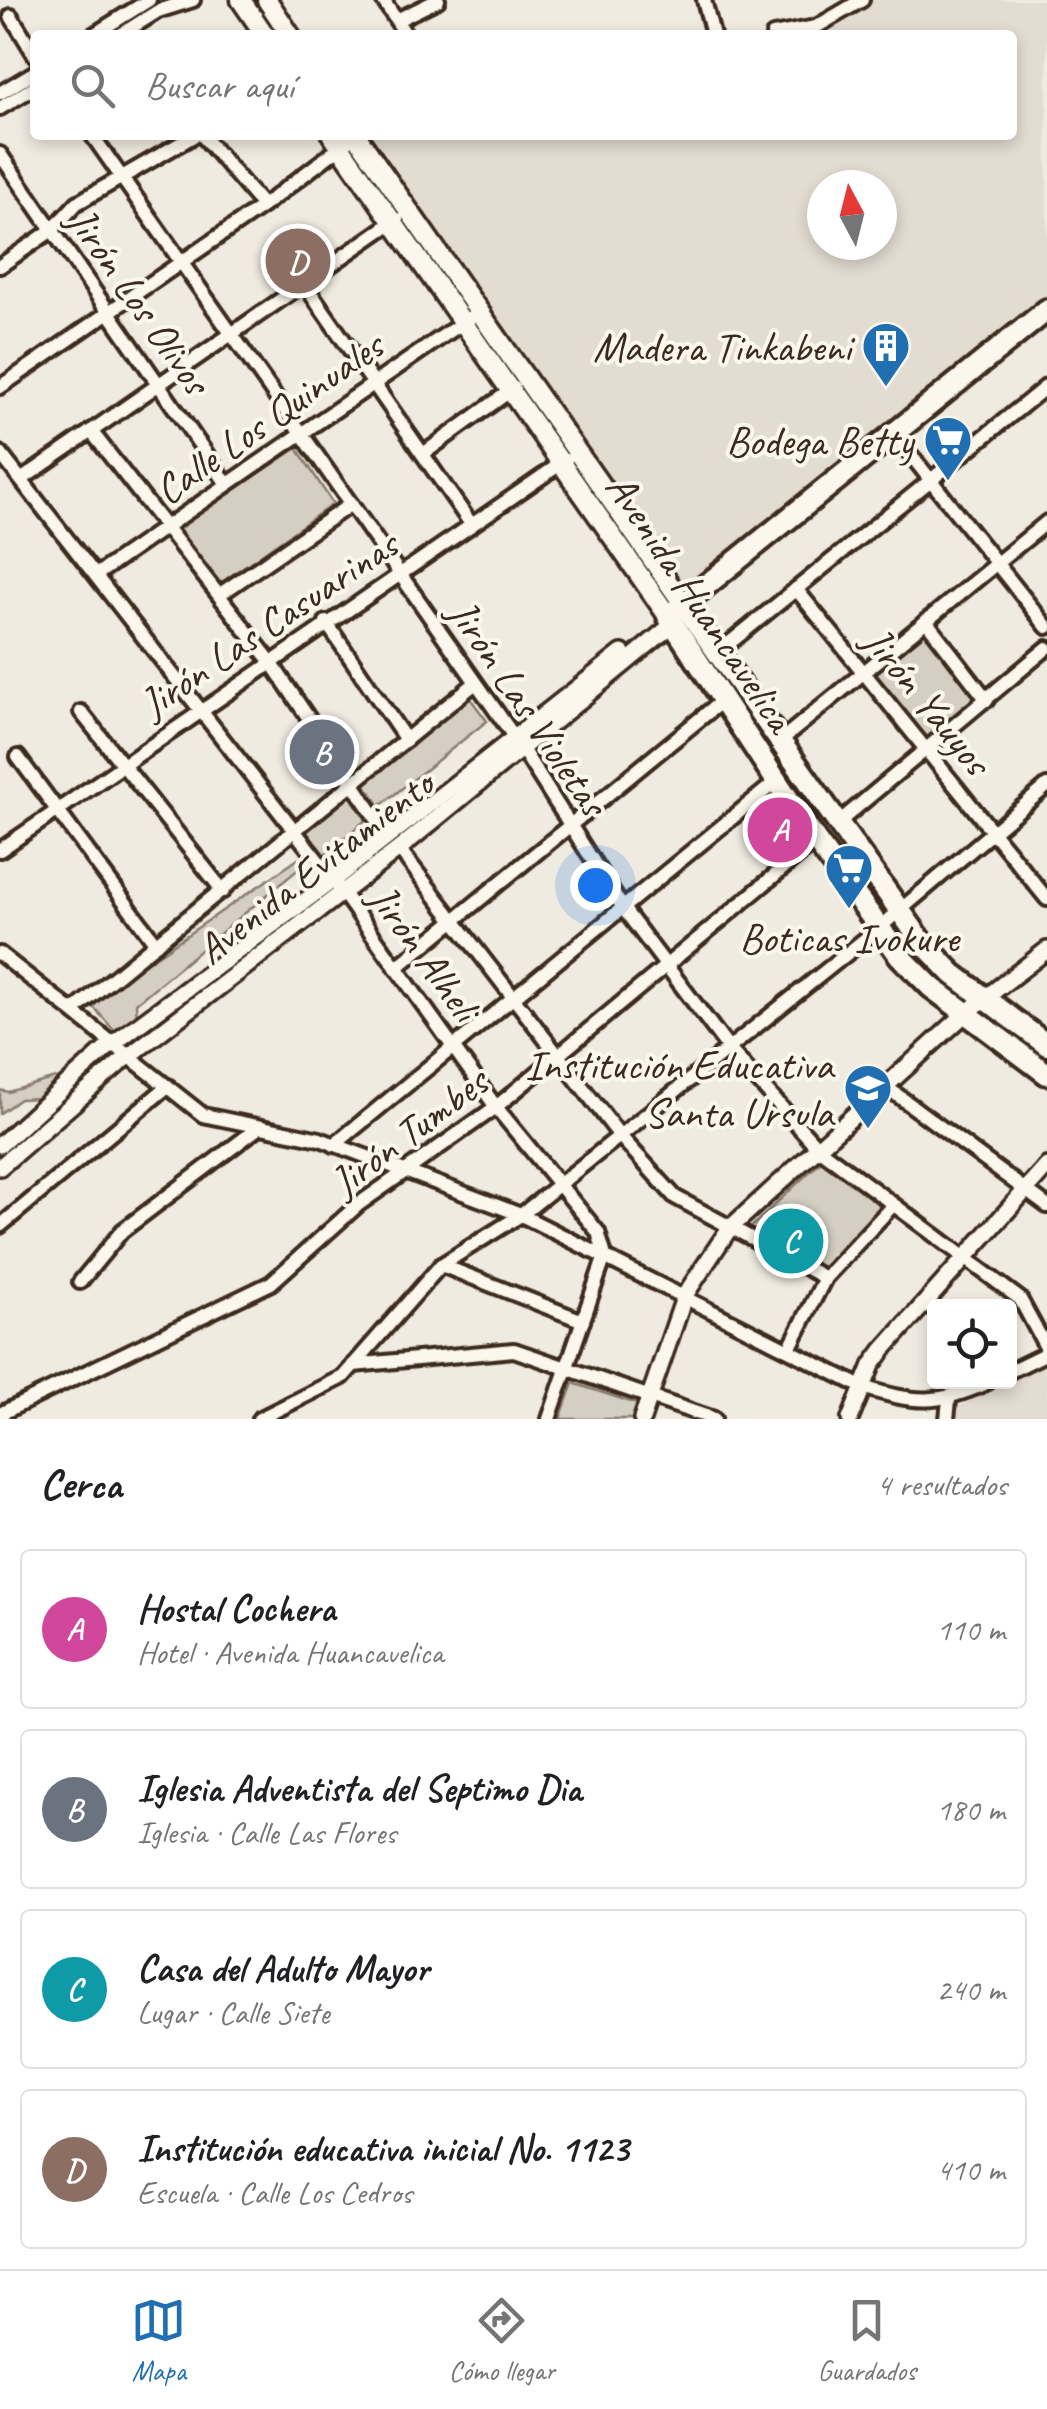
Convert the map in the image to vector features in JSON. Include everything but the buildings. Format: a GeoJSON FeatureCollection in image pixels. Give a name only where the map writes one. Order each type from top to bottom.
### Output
{"type":"FeatureCollection","features":[{"type":"Feature","properties":{"kind":"highway","name":"Avenida Evitamiento"},"geometry":{"type":"LineString","coordinates":[[682,611],[1047,310]]}},
{"type":"Feature","properties":{"kind":"highway","name":"Avenida Huancavelica"},"geometry":{"type":"LineString","coordinates":[[682,611],[942,964],[1046,1043]]}},
{"type":"Feature","properties":{"kind":"highway","name":"Avenida Huancavelica"},"geometry":{"type":"LineString","coordinates":[[682,611],[723,700],[879,928],[931,987],[1047,1074]]}},
{"type":"Feature","properties":{"kind":"main road"},"geometry":{"type":"LineString","coordinates":[[240,0],[261,30]]}},
{"type":"Feature","properties":{"kind":"main road"},"geometry":{"type":"LineString","coordinates":[[267,0],[287,30]]}},
{"type":"Feature","properties":{"kind":"main road","name":"Avenida Huancavelica"},"geometry":{"type":"LineString","coordinates":[[359,140],[401,216],[470,317],[682,611]]}},
{"type":"Feature","properties":{"kind":"main road","name":"Avenida Huancavelica"},"geometry":{"type":"LineString","coordinates":[[336,142],[401,216]]}},
{"type":"Feature","properties":{"kind":"street"},"geometry":{"type":"LineString","coordinates":[[101,30],[149,0]]}},
{"type":"Feature","properties":{"kind":"street"},"geometry":{"type":"LineString","coordinates":[[132,30],[158,11],[194,0]]}},
{"type":"Feature","properties":{"kind":"street"},"geometry":{"type":"LineString","coordinates":[[383,0],[403,30]]}},
{"type":"Feature","properties":{"kind":"street"},"geometry":{"type":"LineString","coordinates":[[397,20],[438,0]]}},
{"type":"Feature","properties":{"kind":"street"},"geometry":{"type":"LineString","coordinates":[[704,0],[712,30]]}},
{"type":"Feature","properties":{"kind":"street"},"geometry":{"type":"LineString","coordinates":[[800,30],[816,27],[862,0]]}},
{"type":"Feature","properties":{"kind":"street"},"geometry":{"type":"LineString","coordinates":[[11,16],[30,47]]}},
{"type":"Feature","properties":{"kind":"street"},"geometry":{"type":"LineString","coordinates":[[0,94],[30,75]]}},
{"type":"Feature","properties":{"kind":"street"},"geometry":{"type":"LineString","coordinates":[[0,108],[30,90]]}},
{"type":"Feature","properties":{"kind":"street","name":"Jirón Las Violetas"},"geometry":{"type":"LineString","coordinates":[[96,140],[518,744],[623,908],[729,1049],[818,1148],[1020,1299],[1047,1351]]}},
{"type":"Feature","properties":{"kind":"street"},"geometry":{"type":"LineString","coordinates":[[0,266],[52,230],[68,210],[190,140]]}},
{"type":"Feature","properties":{"kind":"street"},"geometry":{"type":"LineString","coordinates":[[203,140],[262,206]]}},
{"type":"Feature","properties":{"kind":"street"},"geometry":{"type":"LineString","coordinates":[[0,388],[262,206],[336,142]]}},
{"type":"Feature","properties":{"kind":"street","name":"Jirón Los Olivos"},"geometry":{"type":"LineString","coordinates":[[0,154],[227,484]]}},
{"type":"Feature","properties":{"kind":"street"},"geometry":{"type":"LineString","coordinates":[[21,480],[401,216]]}},
{"type":"Feature","properties":{"kind":"street"},"geometry":{"type":"LineString","coordinates":[[304,283],[471,524]]}},
{"type":"Feature","properties":{"kind":"street","name":"Calle Los Quinuales"},"geometry":{"type":"LineString","coordinates":[[96,575],[470,317]]}},
{"type":"Feature","properties":{"kind":"street"},"geometry":{"type":"LineString","coordinates":[[423,454],[519,385]]}},
{"type":"Feature","properties":{"kind":"street"},"geometry":{"type":"LineString","coordinates":[[716,654],[1047,386]]}},
{"type":"Feature","properties":{"kind":"street"},"geometry":{"type":"LineString","coordinates":[[92,431],[270,660],[388,836]]}},
{"type":"Feature","properties":{"kind":"street"},"geometry":{"type":"LineString","coordinates":[[895,435],[1047,627]]}},
{"type":"Feature","properties":{"kind":"street","name":"Jirón Alheli"},"geometry":{"type":"LineString","coordinates":[[0,453],[338,887],[496,1108],[598,1232],[605,1256]]}},
{"type":"Feature","properties":{"kind":"street","name":"Jirón Las Casuarinas"},"geometry":{"type":"LineString","coordinates":[[0,850],[199,708],[569,458]]}},
{"type":"Feature","properties":{"kind":"street"},"geometry":{"type":"LineString","coordinates":[[219,594],[351,504]]}},
{"type":"Feature","properties":{"kind":"street"},"geometry":{"type":"LineString","coordinates":[[780,741],[1047,522]]}},
{"type":"Feature","properties":{"kind":"street","name":"Jirón Yauyos"},"geometry":{"type":"LineString","coordinates":[[796,589],[1047,899]]}},
{"type":"Feature","properties":{"kind":"street","name":"Avenida Evitamiento"},"geometry":{"type":"LineString","coordinates":[[0,1145],[115,1043],[338,887],[399,849],[518,744],[682,611]]}},
{"type":"Feature","properties":{"kind":"street"},"geometry":{"type":"LineString","coordinates":[[926,621],[987,700]]}},
{"type":"Feature","properties":{"kind":"street"},"geometry":{"type":"LineString","coordinates":[[326,622],[406,740]]}},
{"type":"Feature","properties":{"kind":"street"},"geometry":{"type":"LineString","coordinates":[[840,822],[1047,648]]}},
{"type":"Feature","properties":{"kind":"street"},"geometry":{"type":"LineString","coordinates":[[73,1011],[473,684]]}},
{"type":"Feature","properties":{"kind":"street"},"geometry":{"type":"LineString","coordinates":[[396,968],[723,700]]}},
{"type":"Feature","properties":{"kind":"street"},"geometry":{"type":"LineString","coordinates":[[81,712],[223,891]]}},
{"type":"Feature","properties":{"kind":"street","name":"Avenida Evitamiento"},"geometry":{"type":"LineString","coordinates":[[0,1167],[338,887],[388,836],[518,744]]}},
{"type":"Feature","properties":{"kind":"street"},"geometry":{"type":"LineString","coordinates":[[18,757],[156,944]]}},
{"type":"Feature","properties":{"kind":"street"},"geometry":{"type":"LineString","coordinates":[[334,1145],[777,781]]}},
{"type":"Feature","properties":{"kind":"street"},"geometry":{"type":"LineString","coordinates":[[259,1419],[343,1377],[441,1265],[521,1215],[561,1184],[879,928],[1047,786]]}},
{"type":"Feature","properties":{"kind":"street","name":"Jirón Tumbes"},"geometry":{"type":"LineString","coordinates":[[0,1414],[272,1283],[359,1204],[496,1108],[816,840]]}},
{"type":"Feature","properties":{"kind":"street"},"geometry":{"type":"LineString","coordinates":[[399,849],[620,1136],[675,1197],[825,1278]]}},
{"type":"Feature","properties":{"kind":"street"},"geometry":{"type":"LineString","coordinates":[[642,1419],[685,1294],[730,1229],[966,1012],[1047,950]]}},
{"type":"Feature","properties":{"kind":"street"},"geometry":{"type":"LineString","coordinates":[[0,954],[214,1121],[334,1145],[521,1215],[685,1294],[862,1388],[904,1400],[949,1400],[973,1389]]}},
{"type":"Feature","properties":{"kind":"street"},"geometry":{"type":"LineString","coordinates":[[0,1226],[168,1086]]}},
{"type":"Feature","properties":{"kind":"street"},"geometry":{"type":"LineString","coordinates":[[886,1086],[1047,1206]]}},
{"type":"Feature","properties":{"kind":"street"},"geometry":{"type":"LineString","coordinates":[[80,1282],[122,1231],[258,1128]]}},
{"type":"Feature","properties":{"kind":"street"},"geometry":{"type":"LineString","coordinates":[[850,1419],[883,1350],[1047,1166]]}},
{"type":"Feature","properties":{"kind":"street"},"geometry":{"type":"LineString","coordinates":[[789,1349],[825,1278],[894,1205]]}},
{"type":"Feature","properties":{"kind":"street"},"geometry":{"type":"LineString","coordinates":[[549,1419],[605,1256]]}},
{"type":"Feature","properties":{"kind":"street"},"geometry":{"type":"LineString","coordinates":[[441,1265],[583,1321]]}},
{"type":"Feature","properties":{"kind":"street"},"geometry":{"type":"LineString","coordinates":[[352,1365],[514,1350],[714,1419]]}},
{"type":"Feature","properties":{"kind":"street"},"geometry":{"type":"LineString","coordinates":[[1017,1367],[1047,1351]]}},
{"type":"Feature","properties":{"kind":"street"},"geometry":{"type":"LineString","coordinates":[[947,1419],[949,1400]]}},
{"type":"Feature","properties":{"kind":"shaded area"},"geometry":{"type":"Polygon","coordinates":[[[870,0],[1047,0],[1047,304],[686,599],[365,140],[1017,140],[1017,30],[813,30],[870,0]]]}},
{"type":"Feature","properties":{"kind":"shaded area"},"geometry":{"type":"Polygon","coordinates":[[[297,448],[333,504],[219,584],[176,529],[297,448]]]}},
{"type":"Feature","properties":{"kind":"shaded area"},"geometry":{"type":"Polygon","coordinates":[[[925,629],[980,699],[927,741],[870,675],[925,629]]]}},
{"type":"Feature","properties":{"kind":"shaded area"},"geometry":{"type":"Polygon","coordinates":[[[467,694],[487,721],[380,806],[363,781],[467,694]]]}},
{"type":"Feature","properties":{"kind":"shaded area"},"geometry":{"type":"Polygon","coordinates":[[[352,795],[369,817],[323,857],[303,833],[352,795]]]}},
{"type":"Feature","properties":{"kind":"shaded area"},"geometry":{"type":"Polygon","coordinates":[[[301,857],[307,862],[136,1003],[137,1022],[120,1037],[89,1002],[301,857]]]}},
{"type":"Feature","properties":{"kind":"shaded area"},"geometry":{"type":"Polygon","coordinates":[[[55,1078],[61,1082],[41,1098],[20,1099],[0,1113],[0,1090],[8,1092],[55,1078]]]}},
{"type":"Feature","properties":{"kind":"shaded area"},"geometry":{"type":"Polygon","coordinates":[[[822,1160],[885,1208],[823,1271],[745,1233],[822,1160]]]}},
{"type":"Feature","properties":{"kind":"shaded area"},"geometry":{"type":"Polygon","coordinates":[[[1047,1363],[1047,1419],[954,1419],[955,1409],[995,1389],[1017,1389],[1017,1378],[1047,1363]]]}},
{"type":"Feature","properties":{"kind":"shaded area"},"geometry":{"type":"Polygon","coordinates":[[[573,1383],[640,1405],[634,1419],[560,1419],[573,1383]]]}},
{"type":"Feature","properties":{"kind":"place","name":"Institución educativa inicial No. 1123"},"geometry":{"type":"Point","coordinates":[298,261]}},
{"type":"Feature","properties":{"kind":"place","name":"Madera Tinkabeni"},"geometry":{"type":"Point","coordinates":[886,388]}},
{"type":"Feature","properties":{"kind":"place","name":"Bodega Betty"},"geometry":{"type":"Point","coordinates":[948,482]}},
{"type":"Feature","properties":{"kind":"place","name":"Iglesia Adventista del Septimo Dia"},"geometry":{"type":"Point","coordinates":[322,752]}},
{"type":"Feature","properties":{"kind":"place","name":"Hostal Cochera"},"geometry":{"type":"Point","coordinates":[780,830]}},
{"type":"Feature","properties":{"kind":"place","name":"Boticas Ivokure"},"geometry":{"type":"Point","coordinates":[849,910]}},
{"type":"Feature","properties":{"kind":"place","name":"Institución Educativa Santa Ursula"},"geometry":{"type":"Point","coordinates":[868,1130]}},
{"type":"Feature","properties":{"kind":"place","name":"Casa del Adulto Mayor"},"geometry":{"type":"Point","coordinates":[791,1241]}}]}
